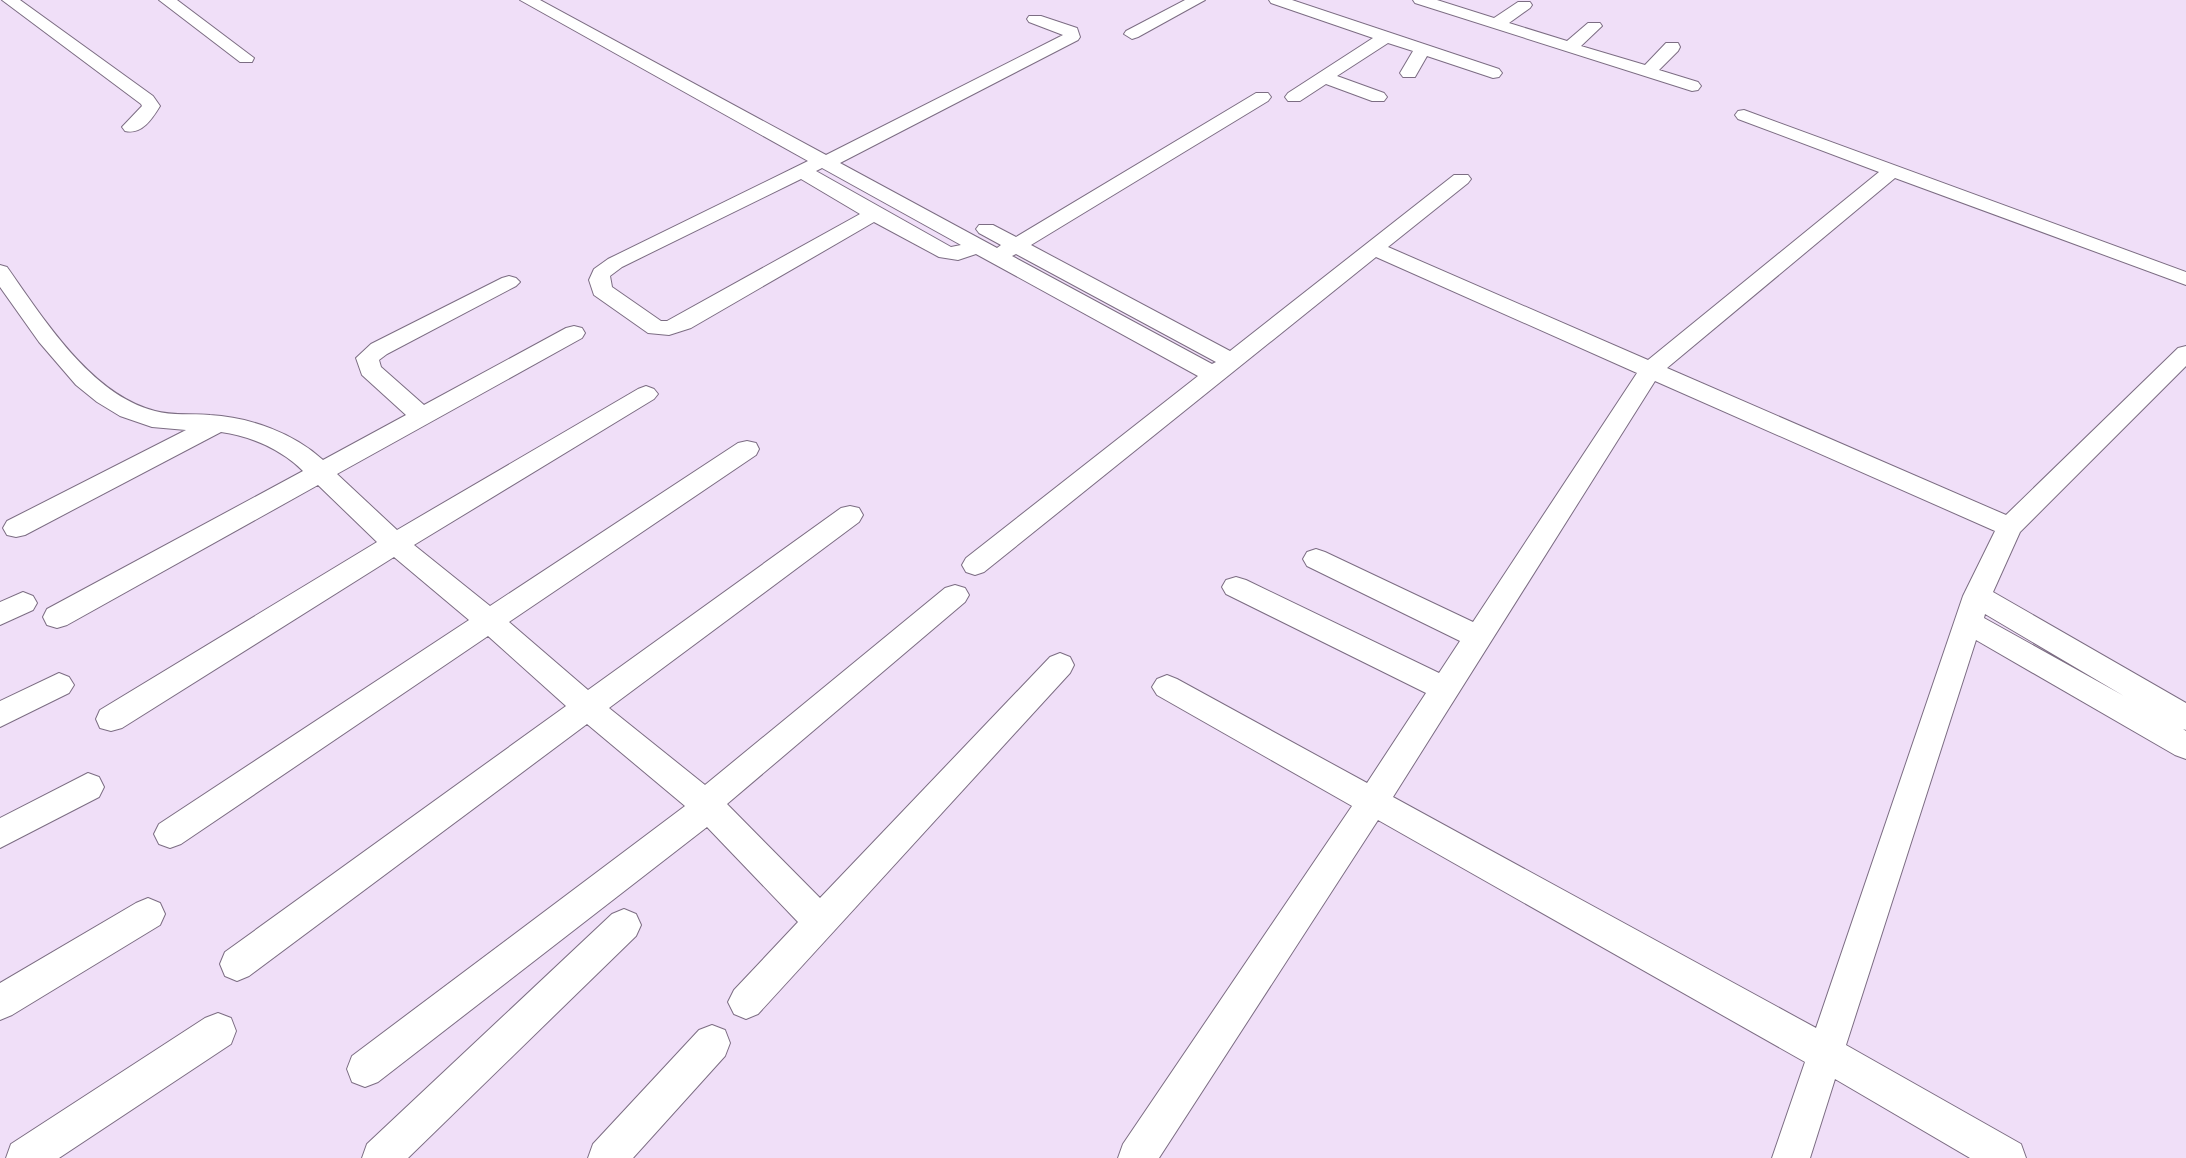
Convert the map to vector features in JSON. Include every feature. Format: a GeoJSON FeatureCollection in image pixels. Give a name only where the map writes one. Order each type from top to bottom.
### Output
{"type":"FeatureCollection","features":[{"type":"Feature","properties":{"kind":"street"},"geometry":{"type":"LineString","coordinates":[[10,0],[147,100],[151,106],[150,110],[131,127]]}},
{"type":"Feature","properties":{"kind":"street"},"geometry":{"type":"LineString","coordinates":[[167,0],[246,58]]}},
{"type":"Feature","properties":{"kind":"street"},"geometry":{"type":"LineString","coordinates":[[556,0],[618,41],[643,63],[844,153],[1232,361]]}},
{"type":"Feature","properties":{"kind":"street"},"geometry":{"type":"LineString","coordinates":[[1132,33],[1197,0]]}},
{"type":"Feature","properties":{"kind":"street"},"geometry":{"type":"LineString","coordinates":[[1277,0],[1493,73]]}},
{"type":"Feature","properties":{"kind":"street"},"geometry":{"type":"LineString","coordinates":[[532,1],[618,41],[661,56],[823,162],[1214,375]]}},
{"type":"Feature","properties":{"kind":"street"},"geometry":{"type":"LineString","coordinates":[[1432,2],[1692,86]]}},
{"type":"Feature","properties":{"kind":"street"},"geometry":{"type":"LineString","coordinates":[[1496,24],[1524,5]]}},
{"type":"Feature","properties":{"kind":"street"},"geometry":{"type":"LineString","coordinates":[[874,214],[683,323],[669,328],[656,328],[602,290],[598,281],[600,275],[615,263],[802,171],[844,153],[1072,37],[1071,31],[1035,19]]}},
{"type":"Feature","properties":{"kind":"street"},"geometry":{"type":"LineString","coordinates":[[1570,48],[1594,26]]}},
{"type":"Feature","properties":{"kind":"street"},"geometry":{"type":"LineString","coordinates":[[1294,97],[1387,36]]}},
{"type":"Feature","properties":{"kind":"street"},"geometry":{"type":"LineString","coordinates":[[1647,73],[1672,47]]}},
{"type":"Feature","properties":{"kind":"street"},"geometry":{"type":"LineString","coordinates":[[1409,73],[1423,48]]}},
{"type":"Feature","properties":{"kind":"street"},"geometry":{"type":"LineString","coordinates":[[618,72],[661,56]]}},
{"type":"Feature","properties":{"kind":"street"},"geometry":{"type":"LineString","coordinates":[[1324,77],[1378,97]]}},
{"type":"Feature","properties":{"kind":"street"},"geometry":{"type":"LineString","coordinates":[[996,256],[1262,97]]}},
{"type":"Feature","properties":{"kind":"street"},"geometry":{"type":"LineString","coordinates":[[1744,115],[2186,279]]}},
{"type":"Feature","properties":{"kind":"street"},"geometry":{"type":"LineString","coordinates":[[1137,1158],[1372,802],[1650,370],[1893,170]]}},
{"type":"Feature","properties":{"kind":"street"},"geometry":{"type":"LineString","coordinates":[[802,171],[946,253],[958,254],[977,246]]}},
{"type":"Feature","properties":{"kind":"street"},"geometry":{"type":"LineString","coordinates":[[975,565],[1461,179]]}},
{"type":"Feature","properties":{"kind":"street"},"geometry":{"type":"LineString","coordinates":[[1374,249],[2010,528]]}},
{"type":"Feature","properties":{"kind":"street"},"geometry":{"type":"LineString","coordinates":[[0,271],[76,372],[117,406],[150,418],[218,423],[244,428],[302,454],[395,543],[488,620],[588,708],[707,805],[820,921]]}},
{"type":"Feature","properties":{"kind":"street"},"geometry":{"type":"LineString","coordinates":[[422,416],[370,370],[367,358],[379,349],[509,282]]}},
{"type":"Feature","properties":{"kind":"street"},"geometry":{"type":"LineString","coordinates":[[57,617],[573,333]]}},
{"type":"Feature","properties":{"kind":"street"},"geometry":{"type":"LineString","coordinates":[[1791,1158],[1972,609],[2010,528],[2186,353]]}},
{"type":"Feature","properties":{"kind":"street"},"geometry":{"type":"LineString","coordinates":[[111,719],[395,543],[646,394]]}},
{"type":"Feature","properties":{"kind":"street"},"geometry":{"type":"LineString","coordinates":[[16,528],[218,423]]}},
{"type":"Feature","properties":{"kind":"street"},"geometry":{"type":"LineString","coordinates":[[170,834],[747,448]]}},
{"type":"Feature","properties":{"kind":"street"},"geometry":{"type":"LineString","coordinates":[[237,964],[850,515]]}},
{"type":"Feature","properties":{"kind":"street"},"geometry":{"type":"LineString","coordinates":[[1317,559],[1478,638]]}},
{"type":"Feature","properties":{"kind":"street"},"geometry":{"type":"LineString","coordinates":[[1236,587],[1444,689]]}},
{"type":"Feature","properties":{"kind":"street"},"geometry":{"type":"LineString","coordinates":[[365,1069],[707,805],[955,595]]}},
{"type":"Feature","properties":{"kind":"street"},"geometry":{"type":"LineString","coordinates":[[1972,609],[2186,718]]}},
{"type":"Feature","properties":{"kind":"street"},"geometry":{"type":"LineString","coordinates":[[1972,609],[2186,746]]}},
{"type":"Feature","properties":{"kind":"street"},"geometry":{"type":"LineString","coordinates":[[746,1002],[1060,664]]}},
{"type":"Feature","properties":{"kind":"street"},"geometry":{"type":"LineString","coordinates":[[0,715],[59,685]]}},
{"type":"Feature","properties":{"kind":"street"},"geometry":{"type":"LineString","coordinates":[[1167,687],[1825,1053],[2007,1158]]}},
{"type":"Feature","properties":{"kind":"street"},"geometry":{"type":"LineString","coordinates":[[0,834],[88,787]]}},
{"type":"Feature","properties":{"kind":"street"},"geometry":{"type":"LineString","coordinates":[[0,1003],[148,914]]}},
{"type":"Feature","properties":{"kind":"street"},"geometry":{"type":"LineString","coordinates":[[381,1158],[624,925]]}},
{"type":"Feature","properties":{"kind":"street"},"geometry":{"type":"LineString","coordinates":[[25,1158],[218,1031]]}},
{"type":"Feature","properties":{"kind":"street"},"geometry":{"type":"LineString","coordinates":[[607,1158],[712,1042]]}}]}
